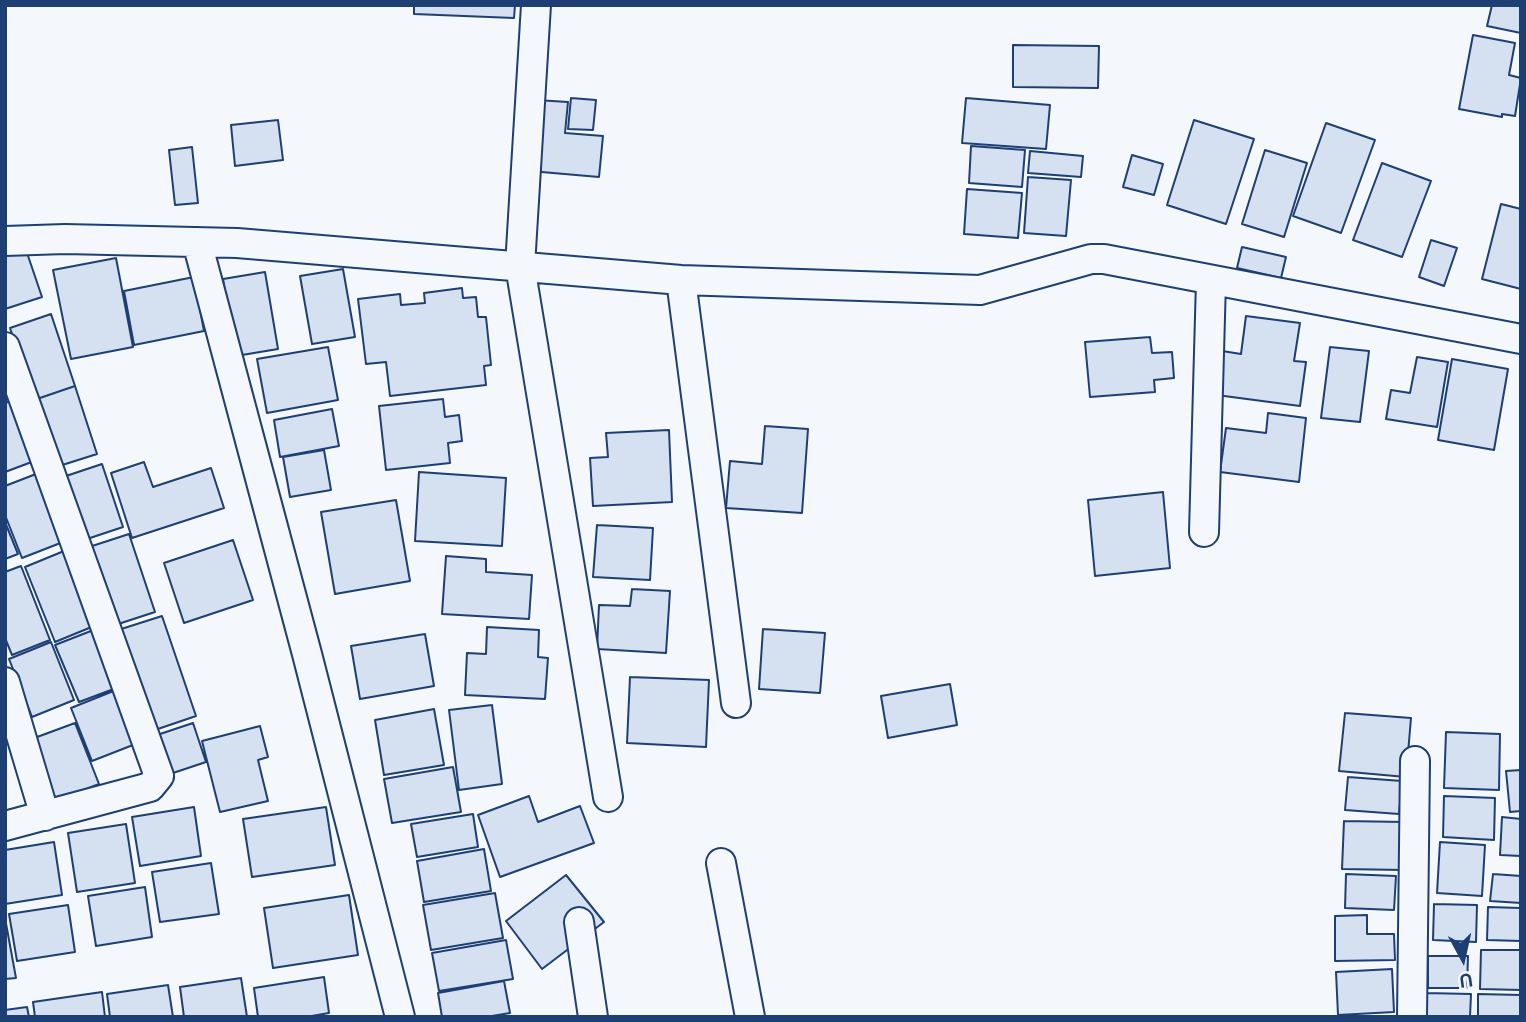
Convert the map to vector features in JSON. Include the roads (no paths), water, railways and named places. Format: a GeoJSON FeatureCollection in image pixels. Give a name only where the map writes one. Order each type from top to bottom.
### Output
{"type":"FeatureCollection","features":[{"type":"Feature","properties":{"kind":"street"},"geometry":{"type":"LineString","coordinates":[[536,5],[520,266],[608,797]]}},
{"type":"Feature","properties":{"kind":"street"},"geometry":{"type":"LineString","coordinates":[[5,241],[65,239],[237,243],[681,280],[980,290],[1091,259],[1104,258],[1211,281],[1521,339]]}},
{"type":"Feature","properties":{"kind":"street"},"geometry":{"type":"LineString","coordinates":[[197,242],[400,1017]]}},
{"type":"Feature","properties":{"kind":"street"},"geometry":{"type":"LineString","coordinates":[[681,280],[736,704]]}},
{"type":"Feature","properties":{"kind":"street"},"geometry":{"type":"LineString","coordinates":[[1204,532],[1211,281]]}},
{"type":"Feature","properties":{"kind":"street"},"geometry":{"type":"LineString","coordinates":[[5,347],[159,771],[157,780],[150,787],[5,826]]}},
{"type":"Feature","properties":{"kind":"street"},"geometry":{"type":"LineString","coordinates":[[5,682],[44,816]]}},
{"type":"Feature","properties":{"kind":"street"},"geometry":{"type":"LineString","coordinates":[[1412,1017],[1415,761]]}},
{"type":"Feature","properties":{"kind":"street"},"geometry":{"type":"LineString","coordinates":[[721,863],[750,1017]]}},
{"type":"Feature","properties":{"kind":"street"},"geometry":{"type":"LineString","coordinates":[[579,922],[593,1017]]}}]}
